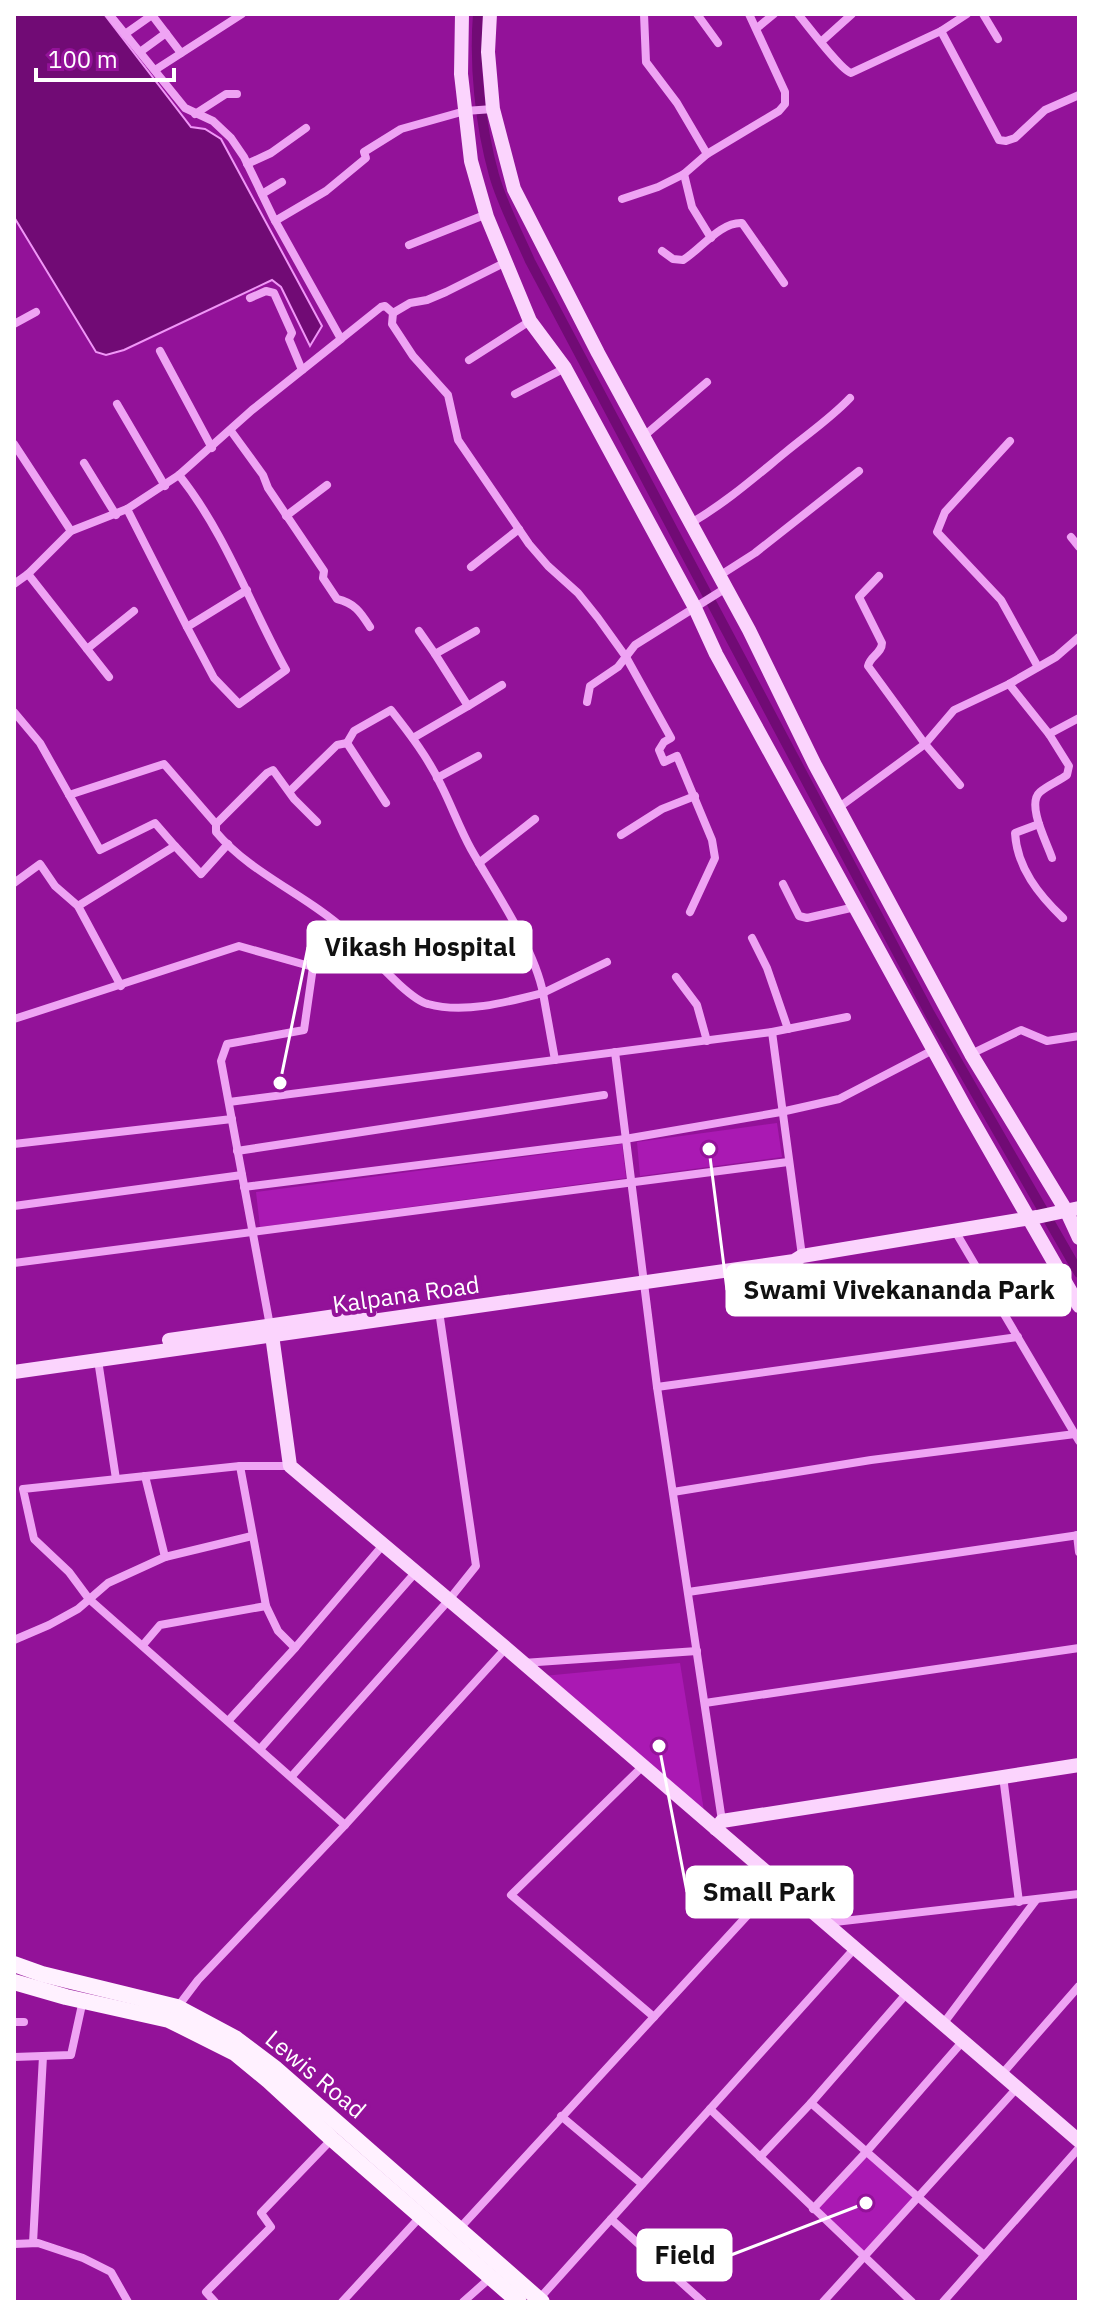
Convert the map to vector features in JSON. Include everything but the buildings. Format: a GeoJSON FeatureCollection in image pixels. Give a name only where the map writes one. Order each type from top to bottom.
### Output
{"type":"FeatureCollection","features":[{"type":"Feature","properties":{"kind":"main road","name":"Lewis Road"},"geometry":{"type":"LineString","coordinates":[[14,1964],[173,2013],[235,2038],[276,2069],[541,2300]]}},
{"type":"Feature","properties":{"kind":"main road","name":"Lewis Road"},"geometry":{"type":"LineString","coordinates":[[14,1982],[83,2000],[173,2013],[235,2053],[269,2081],[519,2302]]}},
{"type":"Feature","properties":{"kind":"street"},"geometry":{"type":"LineString","coordinates":[[109,14],[185,108],[213,121],[231,138],[341,339]]}},
{"type":"Feature","properties":{"kind":"street"},"geometry":{"type":"LineString","coordinates":[[155,70],[242,14]]}},
{"type":"Feature","properties":{"kind":"street"},"geometry":{"type":"LineString","coordinates":[[462,14],[461,74],[469,111],[471,161],[487,214],[530,321],[565,368],[698,604],[716,654],[933,1050],[1033,1218],[1079,1306]]}},
{"type":"Feature","properties":{"kind":"street"},"geometry":{"type":"LineString","coordinates":[[490,14],[490,109],[514,189],[838,808],[971,1054],[1071,1212],[1079,1238]]}},
{"type":"Feature","properties":{"kind":"street"},"geometry":{"type":"LineString","coordinates":[[644,14],[646,62],[677,103],[707,154]]}},
{"type":"Feature","properties":{"kind":"street"},"geometry":{"type":"LineString","coordinates":[[697,14],[718,43]]}},
{"type":"Feature","properties":{"kind":"street"},"geometry":{"type":"LineString","coordinates":[[622,199],[684,174],[707,154],[779,111],[785,104],[785,92],[749,14]]}},
{"type":"Feature","properties":{"kind":"street"},"geometry":{"type":"LineString","coordinates":[[757,28],[774,14]]}},
{"type":"Feature","properties":{"kind":"street"},"geometry":{"type":"LineString","coordinates":[[798,14],[843,70],[851,73],[941,31],[967,14]]}},
{"type":"Feature","properties":{"kind":"street"},"geometry":{"type":"LineString","coordinates":[[822,41],[852,14]]}},
{"type":"Feature","properties":{"kind":"street"},"geometry":{"type":"LineString","coordinates":[[983,14],[998,39]]}},
{"type":"Feature","properties":{"kind":"street"},"geometry":{"type":"LineString","coordinates":[[125,34],[152,15],[181,53]]}},
{"type":"Feature","properties":{"kind":"street"},"geometry":{"type":"LineString","coordinates":[[941,31],[999,140],[1015,138],[1045,110],[1079,95]]}},
{"type":"Feature","properties":{"kind":"street"},"geometry":{"type":"LineString","coordinates":[[140,52],[166,33]]}},
{"type":"Feature","properties":{"kind":"street"},"geometry":{"type":"LineString","coordinates":[[195,114],[226,94],[237,94]]}},
{"type":"Feature","properties":{"kind":"street"},"geometry":{"type":"LineString","coordinates":[[275,221],[326,191],[366,158],[364,152],[401,129],[469,111],[490,109]]}},
{"type":"Feature","properties":{"kind":"street"},"geometry":{"type":"LineString","coordinates":[[247,164],[271,153],[306,128]]}},
{"type":"Feature","properties":{"kind":"street"},"geometry":{"type":"LineString","coordinates":[[684,174],[692,207],[711,238]]}},
{"type":"Feature","properties":{"kind":"street"},"geometry":{"type":"LineString","coordinates":[[262,194],[282,182]]}},
{"type":"Feature","properties":{"kind":"street"},"geometry":{"type":"LineString","coordinates":[[409,245],[487,214]]}},
{"type":"Feature","properties":{"kind":"street"},"geometry":{"type":"LineString","coordinates":[[662,251],[678,261],[683,260],[733,223],[742,223],[784,283]]}},
{"type":"Feature","properties":{"kind":"street"},"geometry":{"type":"LineString","coordinates":[[393,313],[506,262]]}},
{"type":"Feature","properties":{"kind":"street"},"geometry":{"type":"LineString","coordinates":[[250,298],[266,291],[274,293],[292,333],[289,339],[302,370]]}},
{"type":"Feature","properties":{"kind":"street"},"geometry":{"type":"LineString","coordinates":[[14,584],[71,531],[116,515],[165,486],[252,410],[381,307],[385,306],[393,313]]}},
{"type":"Feature","properties":{"kind":"street"},"geometry":{"type":"LineString","coordinates":[[14,324],[36,312]]}},
{"type":"Feature","properties":{"kind":"street"},"geometry":{"type":"LineString","coordinates":[[393,313],[392,324],[413,356],[448,395],[458,440],[519,529],[548,566],[578,593],[626,657],[671,738],[659,750],[664,762],[677,756],[712,840],[715,858],[690,912]]}},
{"type":"Feature","properties":{"kind":"street"},"geometry":{"type":"LineString","coordinates":[[469,360],[530,321]]}},
{"type":"Feature","properties":{"kind":"street"},"geometry":{"type":"LineString","coordinates":[[160,351],[212,448]]}},
{"type":"Feature","properties":{"kind":"street"},"geometry":{"type":"LineString","coordinates":[[515,394],[565,368]]}},
{"type":"Feature","properties":{"kind":"street"},"geometry":{"type":"LineString","coordinates":[[644,436],[707,382]]}},
{"type":"Feature","properties":{"kind":"street"},"geometry":{"type":"LineString","coordinates":[[691,523],[727,502],[828,421],[850,398]]}},
{"type":"Feature","properties":{"kind":"street"},"geometry":{"type":"LineString","coordinates":[[117,404],[165,486]]}},
{"type":"Feature","properties":{"kind":"street"},"geometry":{"type":"LineString","coordinates":[[231,431],[324,571],[323,578],[337,599],[358,609],[370,627]]}},
{"type":"Feature","properties":{"kind":"street"},"geometry":{"type":"LineString","coordinates":[[1010,441],[945,512],[937,532],[1001,600],[1038,667]]}},
{"type":"Feature","properties":{"kind":"street"},"geometry":{"type":"LineString","coordinates":[[15,449],[71,531]]}},
{"type":"Feature","properties":{"kind":"street"},"geometry":{"type":"LineString","coordinates":[[84,463],[116,515]]}},
{"type":"Feature","properties":{"kind":"street"},"geometry":{"type":"LineString","coordinates":[[587,702],[590,686],[618,667],[635,645],[698,604],[755,553],[859,471]]}},
{"type":"Feature","properties":{"kind":"street"},"geometry":{"type":"LineString","coordinates":[[127,509],[214,678],[239,704],[286,670],[202,503],[179,475]]}},
{"type":"Feature","properties":{"kind":"street"},"geometry":{"type":"LineString","coordinates":[[286,516],[327,485]]}},
{"type":"Feature","properties":{"kind":"street"},"geometry":{"type":"LineString","coordinates":[[471,567],[519,529]]}},
{"type":"Feature","properties":{"kind":"street"},"geometry":{"type":"LineString","coordinates":[[1071,537],[1079,547]]}},
{"type":"Feature","properties":{"kind":"street"},"geometry":{"type":"LineString","coordinates":[[28,574],[109,677]]}},
{"type":"Feature","properties":{"kind":"street"},"geometry":{"type":"LineString","coordinates":[[879,576],[859,597],[882,643],[868,666],[925,744],[960,785]]}},
{"type":"Feature","properties":{"kind":"street"},"geometry":{"type":"LineString","coordinates":[[187,627],[247,590]]}},
{"type":"Feature","properties":{"kind":"street"},"geometry":{"type":"LineString","coordinates":[[87,649],[134,611]]}},
{"type":"Feature","properties":{"kind":"street"},"geometry":{"type":"LineString","coordinates":[[419,631],[468,706]]}},
{"type":"Feature","properties":{"kind":"street"},"geometry":{"type":"LineString","coordinates":[[435,654],[476,631]]}},
{"type":"Feature","properties":{"kind":"street"},"geometry":{"type":"LineString","coordinates":[[838,808],[925,744],[954,710],[1056,657],[1079,637]]}},
{"type":"Feature","properties":{"kind":"street"},"geometry":{"type":"LineString","coordinates":[[1009,684],[1049,734],[1070,770],[1036,795],[1039,824],[1052,858]]}},
{"type":"Feature","properties":{"kind":"street"},"geometry":{"type":"LineString","coordinates":[[413,738],[502,685]]}},
{"type":"Feature","properties":{"kind":"street"},"geometry":{"type":"LineString","coordinates":[[290,791],[337,745],[347,743],[354,731],[391,710],[413,738],[437,778],[540,977],[555,1060]]}},
{"type":"Feature","properties":{"kind":"street"},"geometry":{"type":"LineString","coordinates":[[14,712],[33,732],[100,850],[155,823],[201,874],[228,844]]}},
{"type":"Feature","properties":{"kind":"street"},"geometry":{"type":"LineString","coordinates":[[1049,734],[1079,718]]}},
{"type":"Feature","properties":{"kind":"street"},"geometry":{"type":"LineString","coordinates":[[347,743],[386,803]]}},
{"type":"Feature","properties":{"kind":"street"},"geometry":{"type":"LineString","coordinates":[[437,778],[478,756]]}},
{"type":"Feature","properties":{"kind":"street"},"geometry":{"type":"LineString","coordinates":[[69,795],[164,764],[216,824],[216,832],[228,844],[251,864],[345,930],[425,1004],[454,1007],[507,1002],[543,993],[607,962]]}},
{"type":"Feature","properties":{"kind":"street"},"geometry":{"type":"LineString","coordinates":[[216,824],[273,770],[317,822]]}},
{"type":"Feature","properties":{"kind":"street"},"geometry":{"type":"LineString","coordinates":[[621,835],[662,809],[695,796]]}},
{"type":"Feature","properties":{"kind":"street"},"geometry":{"type":"LineString","coordinates":[[479,863],[535,819]]}},
{"type":"Feature","properties":{"kind":"street"},"geometry":{"type":"LineString","coordinates":[[1039,824],[1019,830],[1015,836],[1031,882],[1057,913]]}},
{"type":"Feature","properties":{"kind":"street"},"geometry":{"type":"LineString","coordinates":[[78,906],[175,846]]}},
{"type":"Feature","properties":{"kind":"street"},"geometry":{"type":"LineString","coordinates":[[14,883],[40,864],[55,886],[78,906],[121,986]]}},
{"type":"Feature","properties":{"kind":"street"},"geometry":{"type":"LineString","coordinates":[[783,884],[799,916],[807,918],[856,907]]}},
{"type":"Feature","properties":{"kind":"street"},"geometry":{"type":"LineString","coordinates":[[290,1466],[271,1330],[221,1061],[227,1044],[304,1030],[313,967],[345,930]]}},
{"type":"Feature","properties":{"kind":"street"},"geometry":{"type":"LineString","coordinates":[[752,938],[767,968],[788,1029]]}},
{"type":"Feature","properties":{"kind":"street"},"geometry":{"type":"LineString","coordinates":[[14,1019],[239,946],[313,967]]}},
{"type":"Feature","properties":{"kind":"street"},"geometry":{"type":"LineString","coordinates":[[676,977],[697,1005],[707,1041]]}},
{"type":"Feature","properties":{"kind":"street"},"geometry":{"type":"LineString","coordinates":[[229,1102],[707,1041],[847,1017]]}},
{"type":"Feature","properties":{"kind":"street"},"geometry":{"type":"LineString","coordinates":[[971,1054],[1021,1030],[1047,1041],[1079,1036]]}},
{"type":"Feature","properties":{"kind":"street"},"geometry":{"type":"LineString","coordinates":[[772,1032],[802,1256]]}},
{"type":"Feature","properties":{"kind":"street"},"geometry":{"type":"LineString","coordinates":[[244,1187],[625,1139],[781,1112],[839,1099],[933,1050]]}},
{"type":"Feature","properties":{"kind":"street"},"geometry":{"type":"LineString","coordinates":[[615,1052],[657,1387],[705,1703],[719,1825]]}},
{"type":"Feature","properties":{"kind":"street"},"geometry":{"type":"LineString","coordinates":[[237,1151],[604,1095]]}},
{"type":"Feature","properties":{"kind":"street"},"geometry":{"type":"LineString","coordinates":[[14,1144],[232,1119]]}},
{"type":"Feature","properties":{"kind":"street"},"geometry":{"type":"LineString","coordinates":[[14,1263],[788,1162]]}},
{"type":"Feature","properties":{"kind":"street"},"geometry":{"type":"LineString","coordinates":[[14,1206],[242,1175]]}},
{"type":"Feature","properties":{"kind":"street","name":"Kalpana Road"},"geometry":{"type":"LineString","coordinates":[[14,1363],[643,1278],[794,1261],[802,1256],[1071,1212]]}},
{"type":"Feature","properties":{"kind":"street"},"geometry":{"type":"LineString","coordinates":[[673,1492],[871,1460],[1077,1437],[955,1231]]}},
{"type":"Feature","properties":{"kind":"street","name":"Kalpana Road"},"geometry":{"type":"LineString","coordinates":[[14,1372],[271,1330],[439,1311],[643,1278]]}},
{"type":"Feature","properties":{"kind":"street"},"geometry":{"type":"LineString","coordinates":[[292,1776],[476,1566],[439,1311]]}},
{"type":"Feature","properties":{"kind":"street"},"geometry":{"type":"LineString","coordinates":[[657,1387],[1018,1337]]}},
{"type":"Feature","properties":{"kind":"street"},"geometry":{"type":"LineString","coordinates":[[98,1360],[116,1479]]}},
{"type":"Feature","properties":{"kind":"street"},"geometry":{"type":"LineString","coordinates":[[240,1466],[266,1606],[278,1631],[295,1648]]}},
{"type":"Feature","properties":{"kind":"street"},"geometry":{"type":"LineString","coordinates":[[345,1825],[89,1599],[69,1572],[34,1539],[18,1490],[240,1466],[290,1466],[643,1766],[719,1825],[778,1882],[1079,2141]]}},
{"type":"Feature","properties":{"kind":"street"},"geometry":{"type":"LineString","coordinates":[[145,1476],[165,1557]]}},
{"type":"Feature","properties":{"kind":"street"},"geometry":{"type":"LineString","coordinates":[[688,1592],[1078,1535],[1079,1552]]}},
{"type":"Feature","properties":{"kind":"street"},"geometry":{"type":"LineString","coordinates":[[14,1640],[78,1609],[108,1583],[165,1557],[252,1536]]}},
{"type":"Feature","properties":{"kind":"street"},"geometry":{"type":"LineString","coordinates":[[229,1720],[383,1545]]}},
{"type":"Feature","properties":{"kind":"street"},"geometry":{"type":"LineString","coordinates":[[261,1748],[415,1573]]}},
{"type":"Feature","properties":{"kind":"street"},"geometry":{"type":"LineString","coordinates":[[143,1645],[160,1625],[266,1606]]}},
{"type":"Feature","properties":{"kind":"street"},"geometry":{"type":"LineString","coordinates":[[173,2013],[198,1980],[506,1648]]}},
{"type":"Feature","properties":{"kind":"street"},"geometry":{"type":"LineString","coordinates":[[705,1703],[1079,1648]]}},
{"type":"Feature","properties":{"kind":"street"},"geometry":{"type":"LineString","coordinates":[[523,1663],[697,1651]]}},
{"type":"Feature","properties":{"kind":"street"},"geometry":{"type":"LineString","coordinates":[[719,1825],[1079,1765]]}},
{"type":"Feature","properties":{"kind":"street"},"geometry":{"type":"LineString","coordinates":[[643,1766],[511,1895],[654,2017]]}},
{"type":"Feature","properties":{"kind":"street"},"geometry":{"type":"LineString","coordinates":[[1003,1776],[1019,1902]]}},
{"type":"Feature","properties":{"kind":"street"},"geometry":{"type":"LineString","coordinates":[[458,2230],[778,1882]]}},
{"type":"Feature","properties":{"kind":"street"},"geometry":{"type":"LineString","coordinates":[[825,1923],[1079,1894]]}},
{"type":"Feature","properties":{"kind":"street"},"geometry":{"type":"LineString","coordinates":[[943,2024],[1036,1900]]}},
{"type":"Feature","properties":{"kind":"street"},"geometry":{"type":"LineString","coordinates":[[541,2300],[855,1948]]}},
{"type":"Feature","properties":{"kind":"street"},"geometry":{"type":"LineString","coordinates":[[1002,2074],[1079,1986]]}},
{"type":"Feature","properties":{"kind":"street"},"geometry":{"type":"LineString","coordinates":[[760,2157],[907,1993]]}},
{"type":"Feature","properties":{"kind":"street"},"geometry":{"type":"LineString","coordinates":[[14,2057],[71,2055],[83,2000]]}},
{"type":"Feature","properties":{"kind":"street"},"geometry":{"type":"LineString","coordinates":[[813,2209],[963,2041]]}},
{"type":"Feature","properties":{"kind":"street"},"geometry":{"type":"LineString","coordinates":[[33,2243],[43,2056]]}},
{"type":"Feature","properties":{"kind":"street"},"geometry":{"type":"LineString","coordinates":[[823,2302],[1017,2088]]}},
{"type":"Feature","properties":{"kind":"street"},"geometry":{"type":"LineString","coordinates":[[811,2103],[984,2255]]}},
{"type":"Feature","properties":{"kind":"street"},"geometry":{"type":"LineString","coordinates":[[710,2109],[912,2302]]}},
{"type":"Feature","properties":{"kind":"street"},"geometry":{"type":"LineString","coordinates":[[561,2116],[642,2184]]}},
{"type":"Feature","properties":{"kind":"street"},"geometry":{"type":"LineString","coordinates":[[215,2302],[206,2292],[271,2227],[261,2213],[332,2139]]}},
{"type":"Feature","properties":{"kind":"street"},"geometry":{"type":"LineString","coordinates":[[943,2302],[1079,2148]]}},
{"type":"Feature","properties":{"kind":"street"},"geometry":{"type":"LineString","coordinates":[[342,2302],[421,2216]]}},
{"type":"Feature","properties":{"kind":"street"},"geometry":{"type":"LineString","coordinates":[[611,2219],[703,2302]]}},
{"type":"Feature","properties":{"kind":"street"},"geometry":{"type":"LineString","coordinates":[[14,2244],[33,2243],[83,2258],[111,2272],[128,2302]]}},
{"type":"Feature","properties":{"kind":"street"},"geometry":{"type":"LineString","coordinates":[[463,2302],[490,2278]]}},
{"type":"Feature","properties":{"kind":"shaded area"},"geometry":{"type":"Polygon","coordinates":[[[14,14],[104,14],[191,127],[205,129],[221,139],[322,326],[310,346],[281,287],[272,280],[124,350],[106,355],[96,352],[14,217],[14,14]]]}},
{"type":"Feature","properties":{"kind":"shaded area"},"geometry":{"type":"Polygon","coordinates":[[[777,1123],[782,1157],[640,1176],[637,1142],[777,1123]]]}},
{"type":"Feature","properties":{"kind":"shaded area"},"geometry":{"type":"Polygon","coordinates":[[[622,1144],[626,1178],[260,1227],[256,1192],[622,1144]]]}},
{"type":"Feature","properties":{"kind":"shaded area"},"geometry":{"type":"Polygon","coordinates":[[[680,1663],[705,1817],[543,1676],[680,1663]]]}},
{"type":"Feature","properties":{"kind":"shaded area"},"geometry":{"type":"Polygon","coordinates":[[[867,2151],[919,2196],[864,2257],[813,2209],[867,2151]]]}},
{"type":"Feature","properties":{"kind":"waterway"},"geometry":{"type":"LineString","coordinates":[[478,14],[478,74],[489,156],[501,197],[530,261],[930,1014],[1079,1273]]}},
{"type":"Feature","properties":{"kind":"place","name":"Vikash Hospital"},"geometry":{"type":"Point","coordinates":[280,1083]}},
{"type":"Feature","properties":{"kind":"place","name":"Swami Vivekananda Park"},"geometry":{"type":"Point","coordinates":[709,1149]}},
{"type":"Feature","properties":{"kind":"place","name":"Small Park"},"geometry":{"type":"Point","coordinates":[659,1746]}},
{"type":"Feature","properties":{"kind":"place","name":"Field"},"geometry":{"type":"Point","coordinates":[866,2203]}}]}
